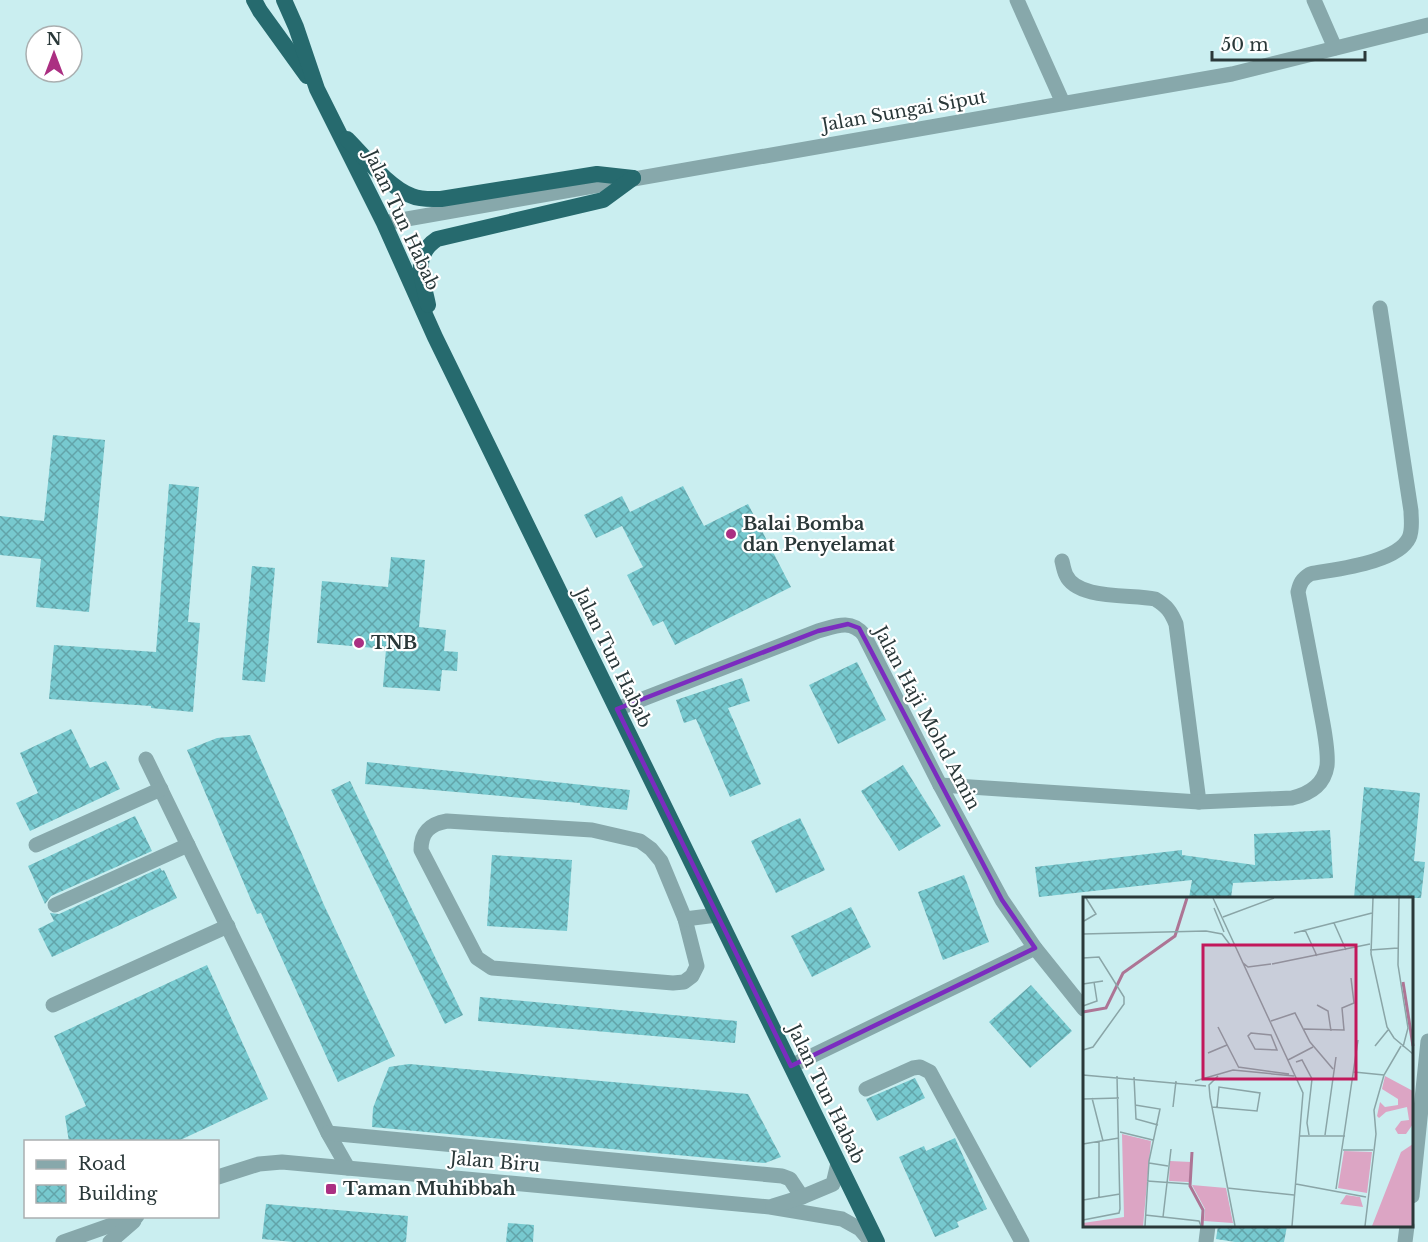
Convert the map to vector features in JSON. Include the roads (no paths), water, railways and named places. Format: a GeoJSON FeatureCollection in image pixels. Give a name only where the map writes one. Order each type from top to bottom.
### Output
{"type":"FeatureCollection","features":[{"type":"Feature","properties":{"kind":"highway","name":"Jalan Tun Habab"},"geometry":{"type":"LineString","coordinates":[[284,0],[296,27],[317,89],[384,224],[435,337],[877,1242]]}},
{"type":"Feature","properties":{"kind":"highway","name":"Jalan Tun Habab"},"geometry":{"type":"LineString","coordinates":[[255,4],[317,89]]}},
{"type":"Feature","properties":{"kind":"highway"},"geometry":{"type":"LineString","coordinates":[[336,127],[383,176],[410,196],[425,199],[441,199],[597,174],[633,178]]}},
{"type":"Feature","properties":{"kind":"highway"},"geometry":{"type":"LineString","coordinates":[[435,337],[420,267],[422,255],[428,245],[449,235],[603,200],[633,178]]}},
{"type":"Feature","properties":{"kind":"street"},"geometry":{"type":"LineString","coordinates":[[1017,0],[1064,103]]}},
{"type":"Feature","properties":{"kind":"street"},"geometry":{"type":"LineString","coordinates":[[1314,0],[1335,48]]}},
{"type":"Feature","properties":{"kind":"street","name":"Jalan Sungai Siput"},"geometry":{"type":"LineString","coordinates":[[384,224],[633,178],[1232,74],[1428,25]]}},
{"type":"Feature","properties":{"kind":"street"},"geometry":{"type":"LineString","coordinates":[[940,784],[1199,802],[1292,798],[1304,795],[1316,788],[1327,766],[1298,592],[1299,585],[1310,574],[1384,557],[1405,545],[1410,536],[1411,511],[1380,308]]}},
{"type":"Feature","properties":{"kind":"street"},"geometry":{"type":"LineString","coordinates":[[1062,561],[1071,582],[1080,589],[1155,599],[1172,612],[1176,624],[1199,802]]}},
{"type":"Feature","properties":{"kind":"street","name":"Jalan Haji Mohd Amin"},"geometry":{"type":"LineString","coordinates":[[616,709],[818,631],[848,624],[859,628],[1002,900],[1035,948],[1083,1008]]}},
{"type":"Feature","properties":{"kind":"street"},"geometry":{"type":"LineString","coordinates":[[146,759],[328,1133],[348,1168]]}},
{"type":"Feature","properties":{"kind":"street"},"geometry":{"type":"LineString","coordinates":[[36,845],[161,789]]}},
{"type":"Feature","properties":{"kind":"street"},"geometry":{"type":"LineString","coordinates":[[447,820],[592,830],[640,841],[661,861],[685,920],[697,966],[692,976],[684,982],[492,968],[484,964],[471,949],[421,850],[421,840],[425,831],[434,823],[447,820]]}},
{"type":"Feature","properties":{"kind":"street"},"geometry":{"type":"LineString","coordinates":[[55,905],[188,845]]}},
{"type":"Feature","properties":{"kind":"street"},"geometry":{"type":"LineString","coordinates":[[685,920],[717,915]]}},
{"type":"Feature","properties":{"kind":"street"},"geometry":{"type":"LineString","coordinates":[[53,1005],[228,926]]}},
{"type":"Feature","properties":{"kind":"street"},"geometry":{"type":"LineString","coordinates":[[791,1066],[1035,948]]}},
{"type":"Feature","properties":{"kind":"street"},"geometry":{"type":"LineString","coordinates":[[1413,1194],[1421,1178],[1428,1041]]}},
{"type":"Feature","properties":{"kind":"street"},"geometry":{"type":"LineString","coordinates":[[866,1089],[913,1068],[920,1067],[930,1072],[1022,1242]]}},
{"type":"Feature","properties":{"kind":"street"},"geometry":{"type":"LineString","coordinates":[[328,1133],[782,1176],[790,1179],[802,1197]]}},
{"type":"Feature","properties":{"kind":"street","name":"Jalan Biru"},"geometry":{"type":"LineString","coordinates":[[219,1177],[259,1164],[271,1163],[770,1207],[842,1219],[860,1229],[871,1242]]}},
{"type":"Feature","properties":{"kind":"street","name":"Jalan Biru"},"geometry":{"type":"LineString","coordinates":[[770,1207],[833,1184],[838,1163]]}},
{"type":"Feature","properties":{"kind":"street"},"geometry":{"type":"LineString","coordinates":[[63,1242],[132,1218]]}},
{"type":"Feature","properties":{"kind":"street"},"geometry":{"type":"LineString","coordinates":[[110,1242],[136,1218]]}},
{"type":"Feature","properties":{"kind":"street"},"geometry":{"type":"LineString","coordinates":[[1206,1242],[1208,1227]]}},
{"type":"Feature","properties":{"kind":"street"},"geometry":{"type":"LineString","coordinates":[[1405,1242],[1407,1227]]}},
{"type":"Feature","properties":{"kind":"place","name":"Balai Bomba dan Penyelamat"},"geometry":{"type":"Point","coordinates":[731,534]}},
{"type":"Feature","properties":{"kind":"place","name":"TNB"},"geometry":{"type":"Point","coordinates":[359,643]}},
{"type":"Feature","properties":{"kind":"place","name":"Taman Muhibbah"},"geometry":{"type":"Point","coordinates":[331,1189]}}]}
